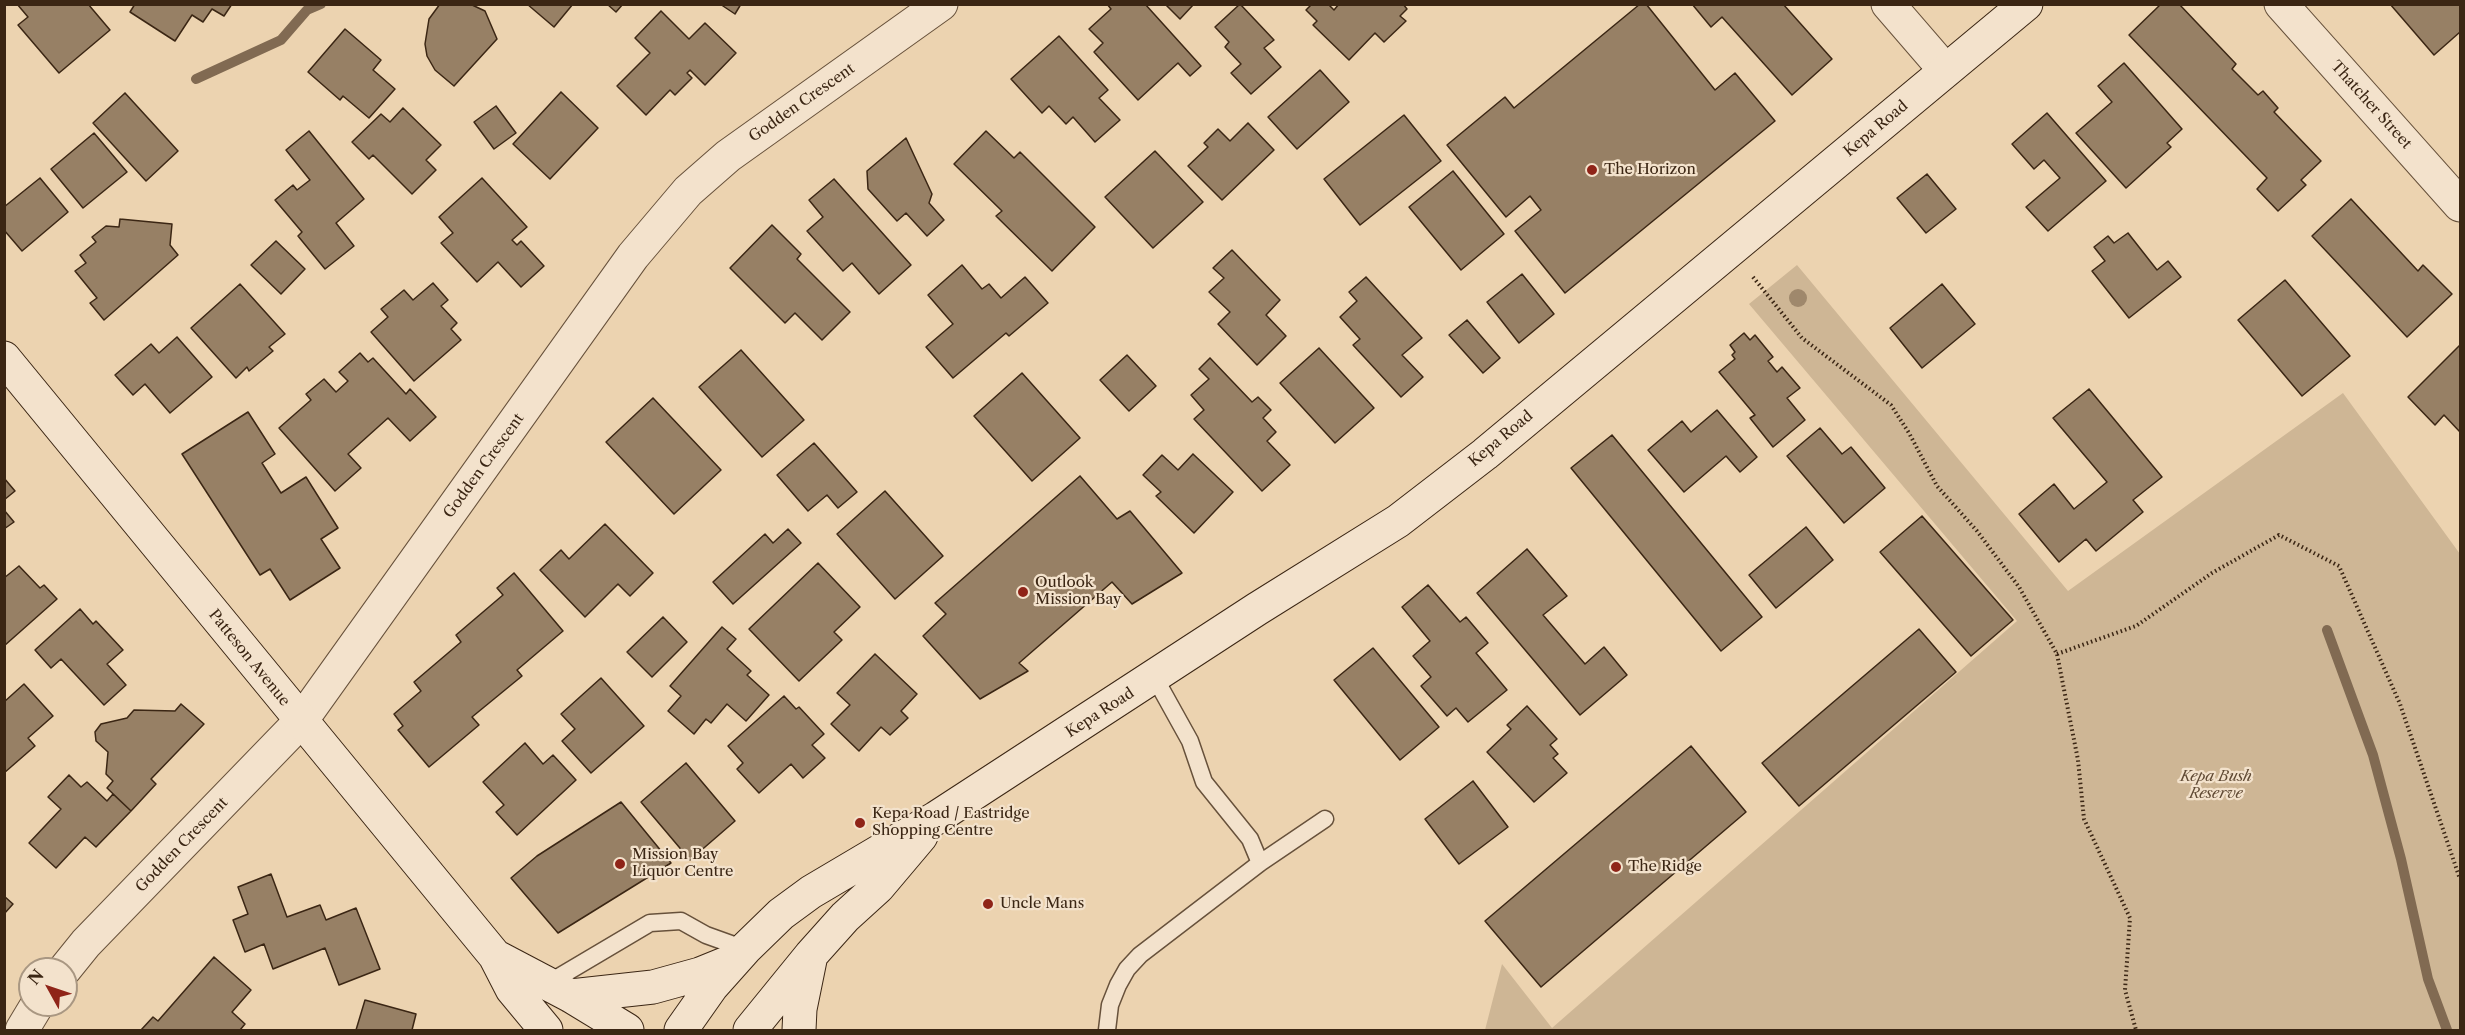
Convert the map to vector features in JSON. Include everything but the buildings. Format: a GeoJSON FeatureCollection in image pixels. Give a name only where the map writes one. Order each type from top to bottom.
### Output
{"type":"FeatureCollection","features":[{"type":"Feature","properties":{"kind":"main road","name":"Godden Crescent"},"geometry":{"type":"LineString","coordinates":[[75,957],[301,721],[633,256],[688,191],[728,156],[941,4]]}},
{"type":"Feature","properties":{"kind":"main road"},"geometry":{"type":"LineString","coordinates":[[1888,4],[1945,70]]}},
{"type":"Feature","properties":{"kind":"main road","name":"Kepa Road"},"geometry":{"type":"LineString","coordinates":[[681,1030],[691,1014],[741,954],[781,914],[811,892],[936,818],[1398,520],[1469,467],[2026,4]]}},
{"type":"Feature","properties":{"kind":"main road","name":"Thatcher Street"},"geometry":{"type":"LineString","coordinates":[[2281,4],[2460,205]]}},
{"type":"Feature","properties":{"kind":"main road","name":"Patteson Avenue"},"geometry":{"type":"LineString","coordinates":[[4,358],[495,956],[512,989],[544,1029]]}},
{"type":"Feature","properties":{"kind":"main road","name":"Kepa Road"},"geometry":{"type":"LineString","coordinates":[[750,1030],[845,917],[878,887],[936,818]]}},
{"type":"Feature","properties":{"kind":"main road"},"geometry":{"type":"LineString","coordinates":[[559,990],[653,987],[700,974],[741,954]]}},
{"type":"Feature","properties":{"kind":"main road"},"geometry":{"type":"LineString","coordinates":[[799,1030],[800,1009],[812,955]]}},
{"type":"Feature","properties":{"kind":"main road","name":"Patteson Avenue"},"geometry":{"type":"LineString","coordinates":[[495,956],[627,1030]]}},
{"type":"Feature","properties":{"kind":"main road"},"geometry":{"type":"LineString","coordinates":[[22,1030],[30,1017]]}},
{"type":"Feature","properties":{"kind":"lane"},"geometry":{"type":"LineString","coordinates":[[1155,678],[1190,741],[1204,782],[1250,839],[1260,863]]}},
{"type":"Feature","properties":{"kind":"lane"},"geometry":{"type":"LineString","coordinates":[[1107,1030],[1110,1005],[1127,969],[1140,955],[1260,863],[1325,819]]}},
{"type":"Feature","properties":{"kind":"lane"},"geometry":{"type":"LineString","coordinates":[[559,990],[650,923],[681,921],[741,954]]}},
{"type":"Feature","properties":{"kind":"path"},"geometry":{"type":"LineString","coordinates":[[1750,273],[1802,338],[1890,405],[1909,433],[1936,486],[1977,531],[2019,587],[2057,654],[2078,760],[2084,819],[2130,918],[2125,990],[2136,1030]]}},
{"type":"Feature","properties":{"kind":"path"},"geometry":{"type":"LineString","coordinates":[[2057,654],[2136,626],[2212,573],[2279,536],[2339,566],[2400,704],[2460,879]]}},
{"type":"Feature","properties":{"kind":"green space","name":"Kepa Bush Reserve"},"geometry":{"type":"Polygon","coordinates":[[[1797,265],[2068,591],[2343,393],[2460,554],[2460,1030],[1485,1030],[1502,964],[1552,1028],[2017,621],[1749,304],[1797,265]]]}},
{"type":"Feature","properties":{"kind":"waterway"},"geometry":{"type":"LineString","coordinates":[[196,79],[281,40],[307,10],[321,4]]}},
{"type":"Feature","properties":{"kind":"waterway"},"geometry":{"type":"LineString","coordinates":[[2327,630],[2373,755],[2401,859],[2428,979],[2447,1030]]}},
{"type":"Feature","properties":{"kind":"place","name":"The Horizon"},"geometry":{"type":"Point","coordinates":[1592,170]}},
{"type":"Feature","properties":{"kind":"place","name":"Outlook Mission Bay"},"geometry":{"type":"Point","coordinates":[1023,592]}},
{"type":"Feature","properties":{"kind":"place","name":"Kepa Road / Eastridge Shopping Centre"},"geometry":{"type":"Point","coordinates":[860,823]}},
{"type":"Feature","properties":{"kind":"place","name":"Mission Bay Liquor Centre"},"geometry":{"type":"Point","coordinates":[620,864]}},
{"type":"Feature","properties":{"kind":"place","name":"The Ridge"},"geometry":{"type":"Point","coordinates":[1616,867]}},
{"type":"Feature","properties":{"kind":"place","name":"Uncle Mans"},"geometry":{"type":"Point","coordinates":[988,904]}}]}
